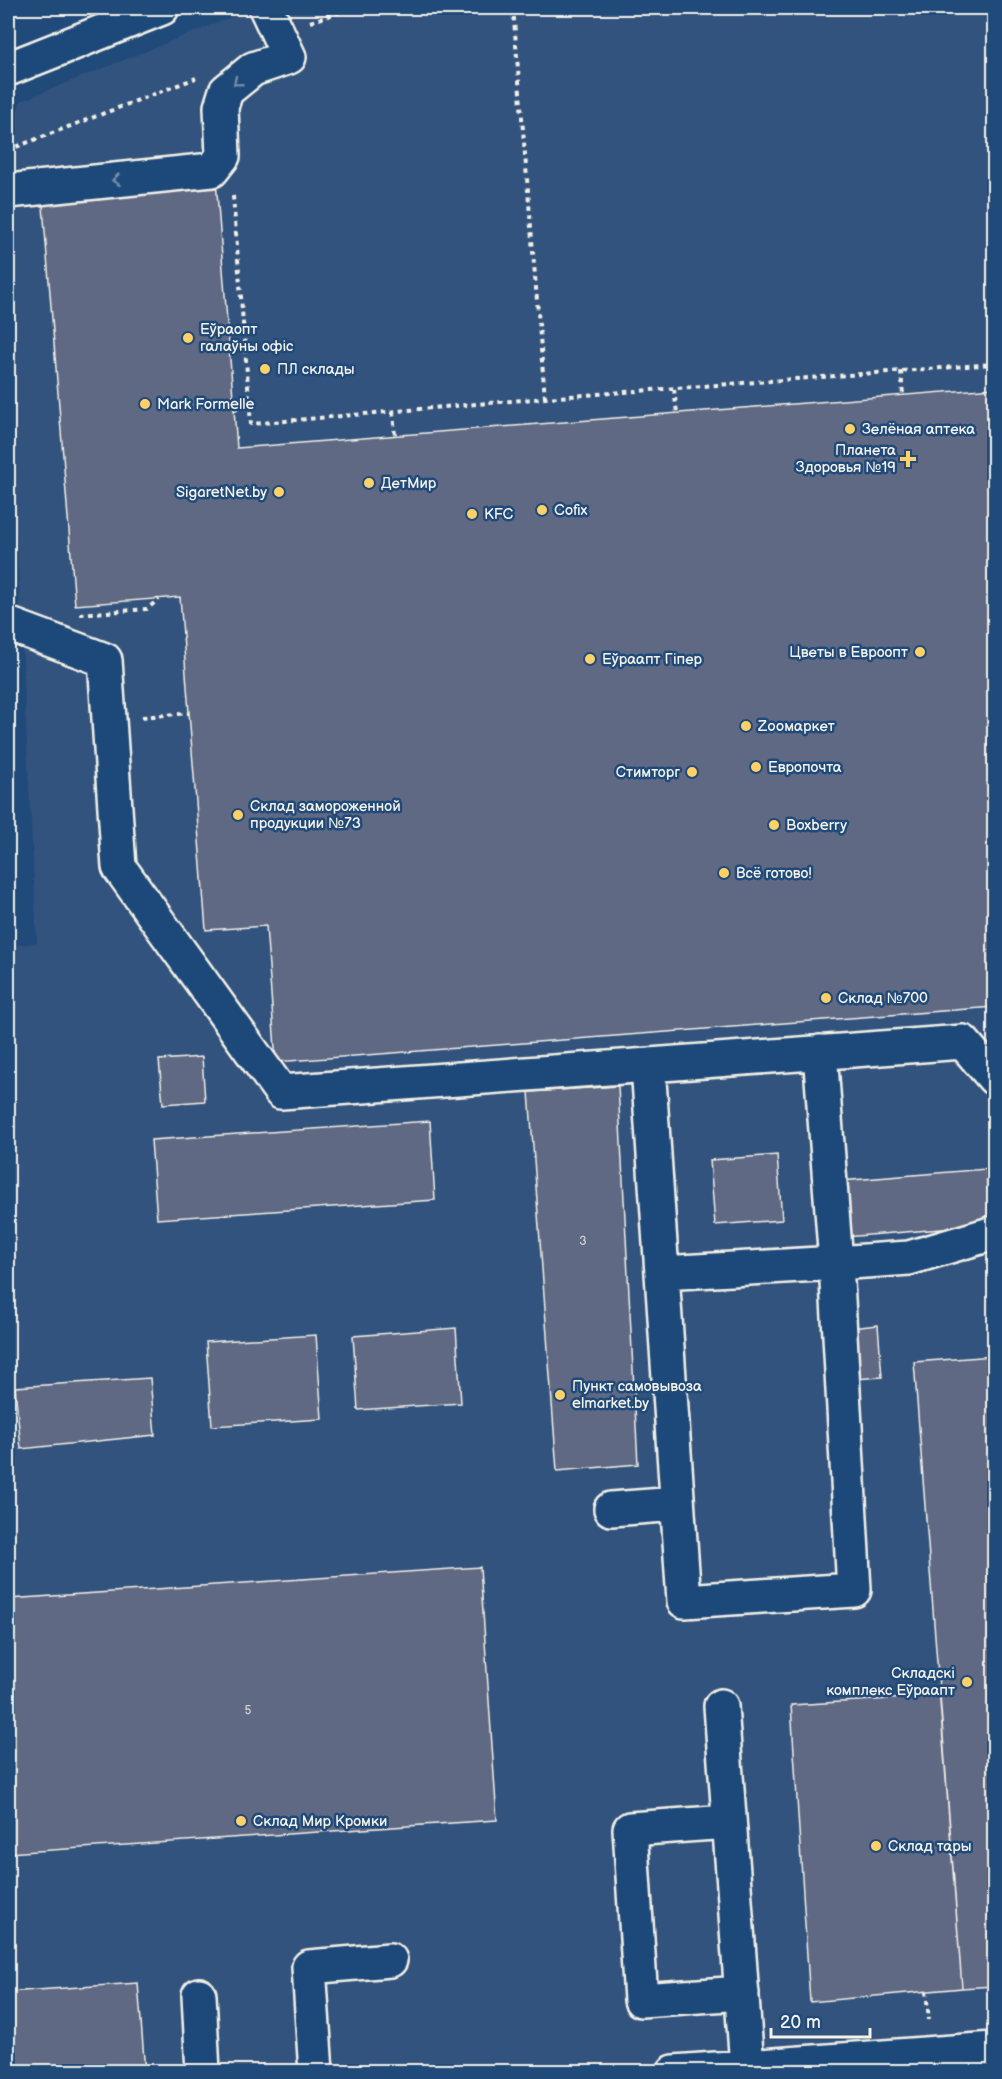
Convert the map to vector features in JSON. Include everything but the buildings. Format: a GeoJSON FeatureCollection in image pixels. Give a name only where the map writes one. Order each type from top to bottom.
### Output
{"type":"FeatureCollection","features":[{"type":"Feature","properties":{"kind":"lane"},"geometry":{"type":"LineString","coordinates":[[8,69],[162,8]]}},
{"type":"Feature","properties":{"kind":"lane"},"geometry":{"type":"LineString","coordinates":[[8,190],[212,170],[223,156],[221,107],[226,91],[253,69],[278,33]]}},
{"type":"Feature","properties":{"kind":"lane"},"geometry":{"type":"LineString","coordinates":[[8,624],[105,660],[120,867],[281,1092],[963,1042],[994,1078]]}},
{"type":"Feature","properties":{"kind":"lane"},"geometry":{"type":"LineString","coordinates":[[648,1065],[684,1601],[854,1590],[836,1263],[820,1052]]}},
{"type":"Feature","properties":{"kind":"lane"},"geometry":{"type":"LineString","coordinates":[[662,1273],[909,1257],[994,1233]]}},
{"type":"Feature","properties":{"kind":"lane"},"geometry":{"type":"LineString","coordinates":[[611,1509],[677,1504]]}},
{"type":"Feature","properties":{"kind":"lane"},"geometry":{"type":"LineString","coordinates":[[721,1706],[747,2067]]}},
{"type":"Feature","properties":{"kind":"lane"},"geometry":{"type":"LineString","coordinates":[[728,1822],[630,1829],[641,2000],[742,1993]]}},
{"type":"Feature","properties":{"kind":"lane"},"geometry":{"type":"LineString","coordinates":[[316,2072],[309,1967],[390,1960]]}},
{"type":"Feature","properties":{"kind":"lane"},"geometry":{"type":"LineString","coordinates":[[199,1995],[203,2072]]}},
{"type":"Feature","properties":{"kind":"lane"},"geometry":{"type":"LineString","coordinates":[[674,2072],[994,2049]]}},
{"type":"Feature","properties":{"kind":"path"},"geometry":{"type":"LineString","coordinates":[[278,33],[352,8]]}},
{"type":"Feature","properties":{"kind":"path"},"geometry":{"type":"LineString","coordinates":[[513,8],[545,398]]}},
{"type":"Feature","properties":{"kind":"path"},"geometry":{"type":"LineString","coordinates":[[8,150],[197,78]]}},
{"type":"Feature","properties":{"kind":"path"},"geometry":{"type":"LineString","coordinates":[[233,196],[251,424],[545,398],[994,364]]}},
{"type":"Feature","properties":{"kind":"path"},"geometry":{"type":"LineString","coordinates":[[901,371],[903,396]]}},
{"type":"Feature","properties":{"kind":"path"},"geometry":{"type":"LineString","coordinates":[[674,389],[677,413]]}},
{"type":"Feature","properties":{"kind":"path"},"geometry":{"type":"LineString","coordinates":[[234,409],[250,407]]}},
{"type":"Feature","properties":{"kind":"path"},"geometry":{"type":"LineString","coordinates":[[393,412],[394,436]]}},
{"type":"Feature","properties":{"kind":"path"},"geometry":{"type":"LineString","coordinates":[[77,614],[147,609],[159,598]]}},
{"type":"Feature","properties":{"kind":"path"},"geometry":{"type":"LineString","coordinates":[[109,720],[189,713]]}},
{"type":"Feature","properties":{"kind":"shaded area"},"geometry":{"type":"Polygon","coordinates":[[[254,8],[994,8],[994,2071],[8,2071],[8,946],[37,943],[8,373],[8,134],[21,101],[254,8]]]}},
{"type":"Feature","properties":{"kind":"place","name":"Еўраопт галаўны офіс"},"geometry":{"type":"Point","coordinates":[188,338]}},
{"type":"Feature","properties":{"kind":"place","name":"ПЛ склады"},"geometry":{"type":"Point","coordinates":[265,369]}},
{"type":"Feature","properties":{"kind":"place","name":"Mark Formelle"},"geometry":{"type":"Point","coordinates":[145,404]}},
{"type":"Feature","properties":{"kind":"place","name":"Зелёная аптека"},"geometry":{"type":"Point","coordinates":[850,429]}},
{"type":"Feature","properties":{"kind":"place","name":"Планета Здоровья №19"},"geometry":{"type":"Point","coordinates":[908,459]}},
{"type":"Feature","properties":{"kind":"place","name":"ДетМир"},"geometry":{"type":"Point","coordinates":[369,483]}},
{"type":"Feature","properties":{"kind":"place","name":"SigaretNet.by"},"geometry":{"type":"Point","coordinates":[279,492]}},
{"type":"Feature","properties":{"kind":"place","name":"Cofix"},"geometry":{"type":"Point","coordinates":[542,510]}},
{"type":"Feature","properties":{"kind":"place","name":"KFC"},"geometry":{"type":"Point","coordinates":[472,514]}},
{"type":"Feature","properties":{"kind":"place","name":"Цветы в Евроопт"},"geometry":{"type":"Point","coordinates":[920,652]}},
{"type":"Feature","properties":{"kind":"place","name":"Еўраапт Гіпер"},"geometry":{"type":"Point","coordinates":[590,659]}},
{"type":"Feature","properties":{"kind":"place","name":"Zooмаркет"},"geometry":{"type":"Point","coordinates":[746,726]}},
{"type":"Feature","properties":{"kind":"place","name":"Европочта"},"geometry":{"type":"Point","coordinates":[756,767]}},
{"type":"Feature","properties":{"kind":"place","name":"Стимторг"},"geometry":{"type":"Point","coordinates":[692,772]}},
{"type":"Feature","properties":{"kind":"place","name":"Склад замороженной продукции №73"},"geometry":{"type":"Point","coordinates":[238,815]}},
{"type":"Feature","properties":{"kind":"place","name":"Boxberry"},"geometry":{"type":"Point","coordinates":[774,825]}},
{"type":"Feature","properties":{"kind":"place","name":"Всё готово!"},"geometry":{"type":"Point","coordinates":[724,873]}},
{"type":"Feature","properties":{"kind":"place","name":"Склад №700"},"geometry":{"type":"Point","coordinates":[826,998]}},
{"type":"Feature","properties":{"kind":"place","name":"Пункт самовывоза elmarket.by"},"geometry":{"type":"Point","coordinates":[560,1395]}},
{"type":"Feature","properties":{"kind":"place","name":"Складскі комплекс Еўраапт"},"geometry":{"type":"Point","coordinates":[967,1682]}},
{"type":"Feature","properties":{"kind":"place","name":"Склад Мир Кромки"},"geometry":{"type":"Point","coordinates":[241,1821]}},
{"type":"Feature","properties":{"kind":"place","name":"Склад тары"},"geometry":{"type":"Point","coordinates":[876,1846]}}]}
